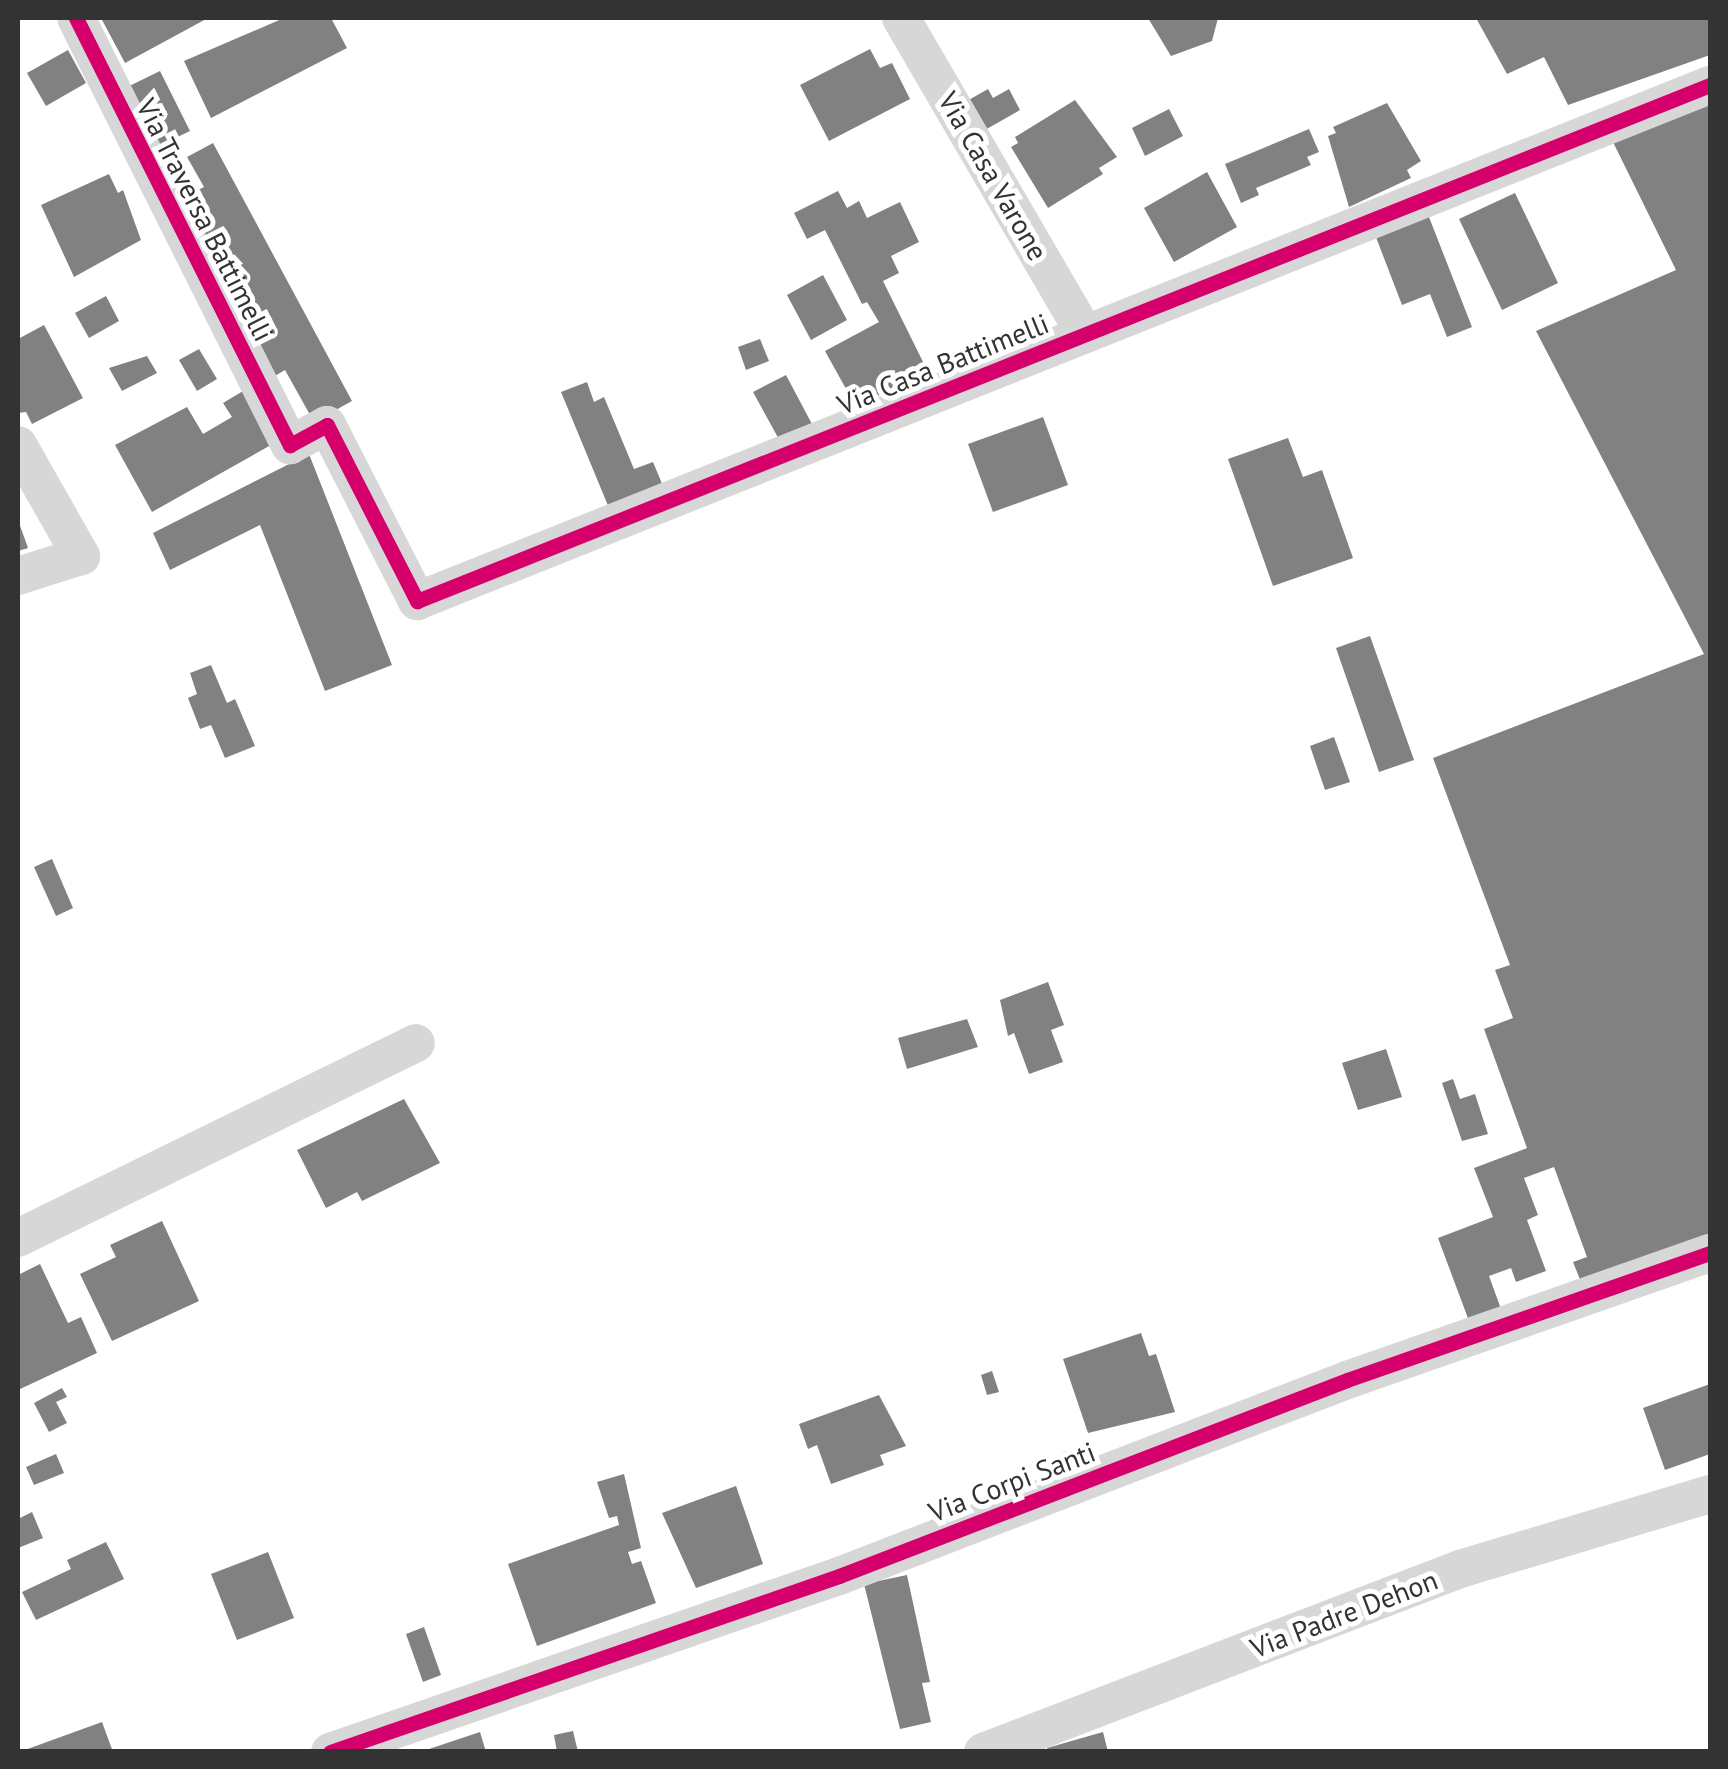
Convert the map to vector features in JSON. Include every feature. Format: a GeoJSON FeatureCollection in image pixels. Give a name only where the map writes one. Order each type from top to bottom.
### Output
{"type":"FeatureCollection","features":[{"type":"Feature","properties":{"kind":"street","name":"Via Traversa Battimelli"},"geometry":{"type":"LineString","coordinates":[[76,18],[290,445]]}},
{"type":"Feature","properties":{"kind":"street","name":"Via Casa Varone"},"geometry":{"type":"LineString","coordinates":[[901,18],[1085,334]]}},
{"type":"Feature","properties":{"kind":"street","name":"Via Casa Battimelli"},"geometry":{"type":"LineString","coordinates":[[290,445],[328,425],[418,601],[1710,85]]}},
{"type":"Feature","properties":{"kind":"street"},"geometry":{"type":"LineString","coordinates":[[18,446],[81,556],[18,576]]}},
{"type":"Feature","properties":{"kind":"street"},"geometry":{"type":"LineString","coordinates":[[18,1238],[416,1044]]}},
{"type":"Feature","properties":{"kind":"street","name":"Via Corpi Santi"},"geometry":{"type":"LineString","coordinates":[[330,1752],[839,1576],[1329,1387],[1710,1253]]}},
{"type":"Feature","properties":{"kind":"street","name":"Via Padre Dehon"},"geometry":{"type":"LineString","coordinates":[[983,1752],[1460,1569],[1710,1494]]}},
{"type":"Feature","properties":{"kind":"building"},"geometry":{"type":"Polygon","coordinates":[[[101,18],[208,18],[125,63],[101,18]]]}},
{"type":"Feature","properties":{"kind":"building"},"geometry":{"type":"Polygon","coordinates":[[[284,18],[331,18],[347,48],[211,118],[184,61],[284,18]]]}},
{"type":"Feature","properties":{"kind":"building"},"geometry":{"type":"Polygon","coordinates":[[[1148,18],[1218,18],[1212,41],[1171,56],[1148,18]]]}},
{"type":"Feature","properties":{"kind":"building"},"geometry":{"type":"Polygon","coordinates":[[[1476,18],[1708,18],[1710,55],[1568,105],[1544,57],[1507,74],[1476,18]]]}},
{"type":"Feature","properties":{"kind":"building"},"geometry":{"type":"Polygon","coordinates":[[[870,49],[880,68],[892,63],[910,99],[829,141],[800,85],[870,49]]]}},
{"type":"Feature","properties":{"kind":"building"},"geometry":{"type":"Polygon","coordinates":[[[68,50],[86,83],[46,106],[27,73],[68,50]]]}},
{"type":"Feature","properties":{"kind":"building"},"geometry":{"type":"Polygon","coordinates":[[[160,71],[190,131],[148,151],[119,91],[160,71]]]}},
{"type":"Feature","properties":{"kind":"building"},"geometry":{"type":"Polygon","coordinates":[[[988,89],[993,98],[1009,89],[1020,110],[976,135],[960,105],[988,89]]]}},
{"type":"Feature","properties":{"kind":"building"},"geometry":{"type":"Polygon","coordinates":[[[1710,95],[1710,1234],[1581,1282],[1573,1262],[1587,1257],[1554,1167],[1524,1178],[1538,1215],[1527,1220],[1546,1271],[1516,1282],[1511,1268],[1489,1276],[1501,1309],[1469,1321],[1438,1238],[1493,1217],[1474,1168],[1527,1148],[1484,1029],[1513,1018],[1495,970],[1510,965],[1433,758],[1704,654],[1536,331],[1676,270],[1611,138],[1710,95]]]}},
{"type":"Feature","properties":{"kind":"building"},"geometry":{"type":"Polygon","coordinates":[[[1075,100],[1117,157],[1099,168],[1103,174],[1048,208],[1011,147],[1018,143],[1015,137],[1075,100]]]}},
{"type":"Feature","properties":{"kind":"building"},"geometry":{"type":"Polygon","coordinates":[[[1387,103],[1421,161],[1407,170],[1411,178],[1349,207],[1328,136],[1336,133],[1333,127],[1387,103]]]}},
{"type":"Feature","properties":{"kind":"building"},"geometry":{"type":"Polygon","coordinates":[[[1169,109],[1183,136],[1145,156],[1132,128],[1169,109]]]}},
{"type":"Feature","properties":{"kind":"building"},"geometry":{"type":"Polygon","coordinates":[[[1309,129],[1319,152],[1307,157],[1311,165],[1256,188],[1259,195],[1241,203],[1225,164],[1309,129]]]}},
{"type":"Feature","properties":{"kind":"building"},"geometry":{"type":"Polygon","coordinates":[[[213,143],[352,401],[314,422],[285,370],[268,380],[230,311],[253,298],[227,251],[212,260],[184,209],[195,204],[190,194],[204,187],[187,157],[213,143]]]}},
{"type":"Feature","properties":{"kind":"building"},"geometry":{"type":"Polygon","coordinates":[[[1207,172],[1237,227],[1174,262],[1144,208],[1207,172]]]}},
{"type":"Feature","properties":{"kind":"building"},"geometry":{"type":"Polygon","coordinates":[[[109,174],[118,193],[123,190],[141,240],[74,277],[41,205],[109,174]]]}},
{"type":"Feature","properties":{"kind":"building"},"geometry":{"type":"Polygon","coordinates":[[[838,191],[847,208],[859,201],[867,218],[900,202],[919,242],[891,256],[899,273],[883,281],[927,370],[856,407],[825,351],[879,322],[867,302],[862,304],[825,230],[807,239],[794,213],[838,191]]]}},
{"type":"Feature","properties":{"kind":"building"},"geometry":{"type":"Polygon","coordinates":[[[1515,193],[1558,283],[1502,310],[1459,219],[1515,193]]]}},
{"type":"Feature","properties":{"kind":"building"},"geometry":{"type":"Polygon","coordinates":[[[1427,212],[1472,327],[1447,337],[1430,294],[1402,305],[1374,232],[1427,212]]]}},
{"type":"Feature","properties":{"kind":"building"},"geometry":{"type":"Polygon","coordinates":[[[823,275],[847,320],[811,340],[787,295],[823,275]]]}},
{"type":"Feature","properties":{"kind":"building"},"geometry":{"type":"Polygon","coordinates":[[[106,296],[119,321],[89,338],[75,313],[106,296]]]}},
{"type":"Feature","properties":{"kind":"building"},"geometry":{"type":"Polygon","coordinates":[[[44,325],[83,398],[32,424],[26,412],[18,413],[18,339],[44,325]]]}},
{"type":"Feature","properties":{"kind":"building"},"geometry":{"type":"Polygon","coordinates":[[[760,339],[769,361],[746,370],[738,347],[760,339]]]}},
{"type":"Feature","properties":{"kind":"building"},"geometry":{"type":"Polygon","coordinates":[[[199,349],[217,379],[197,391],[179,360],[199,349]]]}},
{"type":"Feature","properties":{"kind":"building"},"geometry":{"type":"Polygon","coordinates":[[[147,356],[157,373],[122,391],[109,368],[147,356]]]}},
{"type":"Feature","properties":{"kind":"building"},"geometry":{"type":"Polygon","coordinates":[[[786,375],[813,426],[781,443],[753,392],[786,375]]]}},
{"type":"Feature","properties":{"kind":"building"},"geometry":{"type":"Polygon","coordinates":[[[587,382],[594,402],[604,397],[634,469],[653,462],[663,486],[609,508],[561,392],[587,382]]]}},
{"type":"Feature","properties":{"kind":"building"},"geometry":{"type":"Polygon","coordinates":[[[248,388],[278,441],[152,512],[115,445],[187,407],[203,434],[232,417],[223,403],[248,388]]]}},
{"type":"Feature","properties":{"kind":"building"},"geometry":{"type":"Polygon","coordinates":[[[1043,417],[1068,485],[993,512],[968,444],[1043,417]]]}},
{"type":"Feature","properties":{"kind":"building"},"geometry":{"type":"Polygon","coordinates":[[[1288,438],[1303,477],[1322,470],[1353,558],[1273,586],[1228,459],[1288,438]]]}},
{"type":"Feature","properties":{"kind":"building"},"geometry":{"type":"Polygon","coordinates":[[[309,454],[392,665],[325,691],[260,525],[170,570],[153,533],[309,454]]]}},
{"type":"Feature","properties":{"kind":"building"},"geometry":{"type":"Polygon","coordinates":[[[18,520],[28,548],[18,551],[18,520]]]}},
{"type":"Feature","properties":{"kind":"building"},"geometry":{"type":"Polygon","coordinates":[[[1370,636],[1414,760],[1379,772],[1336,648],[1370,636]]]}},
{"type":"Feature","properties":{"kind":"building"},"geometry":{"type":"Polygon","coordinates":[[[211,665],[227,703],[235,699],[255,746],[225,758],[211,725],[200,729],[188,698],[197,694],[190,673],[211,665]]]}},
{"type":"Feature","properties":{"kind":"building"},"geometry":{"type":"Polygon","coordinates":[[[1334,737],[1350,782],[1325,790],[1310,746],[1334,737]]]}},
{"type":"Feature","properties":{"kind":"building"},"geometry":{"type":"Polygon","coordinates":[[[52,859],[73,908],[56,916],[34,867],[52,859]]]}},
{"type":"Feature","properties":{"kind":"building"},"geometry":{"type":"Polygon","coordinates":[[[1048,982],[1064,1025],[1051,1030],[1063,1062],[1029,1074],[1014,1033],[1008,1036],[1000,1000],[1048,982]]]}},
{"type":"Feature","properties":{"kind":"building"},"geometry":{"type":"Polygon","coordinates":[[[967,1019],[978,1047],[907,1069],[898,1038],[967,1019]]]}},
{"type":"Feature","properties":{"kind":"building"},"geometry":{"type":"Polygon","coordinates":[[[1386,1049],[1402,1097],[1358,1110],[1342,1063],[1386,1049]]]}},
{"type":"Feature","properties":{"kind":"building"},"geometry":{"type":"Polygon","coordinates":[[[1453,1079],[1460,1099],[1475,1094],[1488,1134],[1462,1141],[1442,1083],[1453,1079]]]}},
{"type":"Feature","properties":{"kind":"building"},"geometry":{"type":"Polygon","coordinates":[[[404,1099],[440,1163],[362,1201],[357,1192],[326,1208],[297,1150],[404,1099]]]}},
{"type":"Feature","properties":{"kind":"building"},"geometry":{"type":"Polygon","coordinates":[[[162,1221],[199,1301],[112,1341],[80,1274],[116,1257],[110,1245],[162,1221]]]}},
{"type":"Feature","properties":{"kind":"building"},"geometry":{"type":"Polygon","coordinates":[[[40,1264],[68,1323],[81,1317],[97,1353],[18,1390],[18,1275],[40,1264]]]}},
{"type":"Feature","properties":{"kind":"building"},"geometry":{"type":"Polygon","coordinates":[[[1141,1333],[1149,1356],[1156,1354],[1175,1412],[1088,1433],[1063,1359],[1141,1333]]]}},
{"type":"Feature","properties":{"kind":"building"},"geometry":{"type":"Polygon","coordinates":[[[992,1371],[999,1392],[987,1395],[981,1375],[992,1371]]]}},
{"type":"Feature","properties":{"kind":"building"},"geometry":{"type":"Polygon","coordinates":[[[1710,1384],[1710,1454],[1665,1470],[1643,1408],[1710,1384]]]}},
{"type":"Feature","properties":{"kind":"building"},"geometry":{"type":"Polygon","coordinates":[[[62,1388],[67,1397],[56,1402],[67,1423],[49,1432],[34,1403],[62,1388]]]}},
{"type":"Feature","properties":{"kind":"building"},"geometry":{"type":"Polygon","coordinates":[[[879,1395],[906,1446],[880,1455],[884,1465],[831,1484],[817,1445],[808,1449],[799,1424],[879,1395]]]}},
{"type":"Feature","properties":{"kind":"building"},"geometry":{"type":"Polygon","coordinates":[[[1067,1451],[1074,1470],[1057,1477],[1050,1459],[1067,1451]]]}},
{"type":"Feature","properties":{"kind":"building"},"geometry":{"type":"Polygon","coordinates":[[[56,1454],[64,1473],[34,1485],[26,1467],[56,1454]]]}},
{"type":"Feature","properties":{"kind":"building"},"geometry":{"type":"Polygon","coordinates":[[[624,1474],[641,1548],[628,1552],[632,1564],[641,1561],[656,1603],[537,1646],[508,1564],[619,1525],[617,1516],[609,1518],[597,1482],[624,1474]]]}},
{"type":"Feature","properties":{"kind":"building"},"geometry":{"type":"Polygon","coordinates":[[[736,1486],[763,1564],[696,1588],[662,1513],[736,1486]]]}},
{"type":"Feature","properties":{"kind":"building"},"geometry":{"type":"Polygon","coordinates":[[[32,1512],[43,1538],[18,1548],[18,1519],[32,1512]]]}},
{"type":"Feature","properties":{"kind":"building"},"geometry":{"type":"Polygon","coordinates":[[[106,1542],[124,1579],[36,1620],[22,1592],[71,1569],[67,1560],[106,1542]]]}},
{"type":"Feature","properties":{"kind":"building"},"geometry":{"type":"Polygon","coordinates":[[[268,1552],[294,1618],[237,1640],[211,1574],[268,1552]]]}},
{"type":"Feature","properties":{"kind":"building"},"geometry":{"type":"Polygon","coordinates":[[[907,1575],[930,1682],[922,1683],[931,1722],[900,1729],[864,1584],[907,1575]]]}},
{"type":"Feature","properties":{"kind":"building"},"geometry":{"type":"Polygon","coordinates":[[[424,1627],[441,1675],[423,1682],[406,1634],[424,1627]]]}},
{"type":"Feature","properties":{"kind":"building"},"geometry":{"type":"Polygon","coordinates":[[[102,1722],[113,1752],[22,1752],[22,1751],[102,1722]]]}},
{"type":"Feature","properties":{"kind":"building"},"geometry":{"type":"Polygon","coordinates":[[[573,1731],[578,1752],[557,1752],[554,1735],[573,1731]]]}},
{"type":"Feature","properties":{"kind":"building"},"geometry":{"type":"Polygon","coordinates":[[[480,1732],[486,1752],[423,1752],[423,1751],[480,1732]]]}},
{"type":"Feature","properties":{"kind":"building"},"geometry":{"type":"Polygon","coordinates":[[[1103,1732],[1108,1752],[1048,1752],[1047,1748],[1103,1732]]]}},
{"type":"Feature","properties":{"kind":"cycle path"},"geometry":{"type":"LineString","coordinates":[[76,18],[290,445],[327,425],[417,601],[1710,85]]}},
{"type":"Feature","properties":{"kind":"cycle path"},"geometry":{"type":"LineString","coordinates":[[330,1752],[839,1576],[1347,1380],[1710,1253]]}}]}
